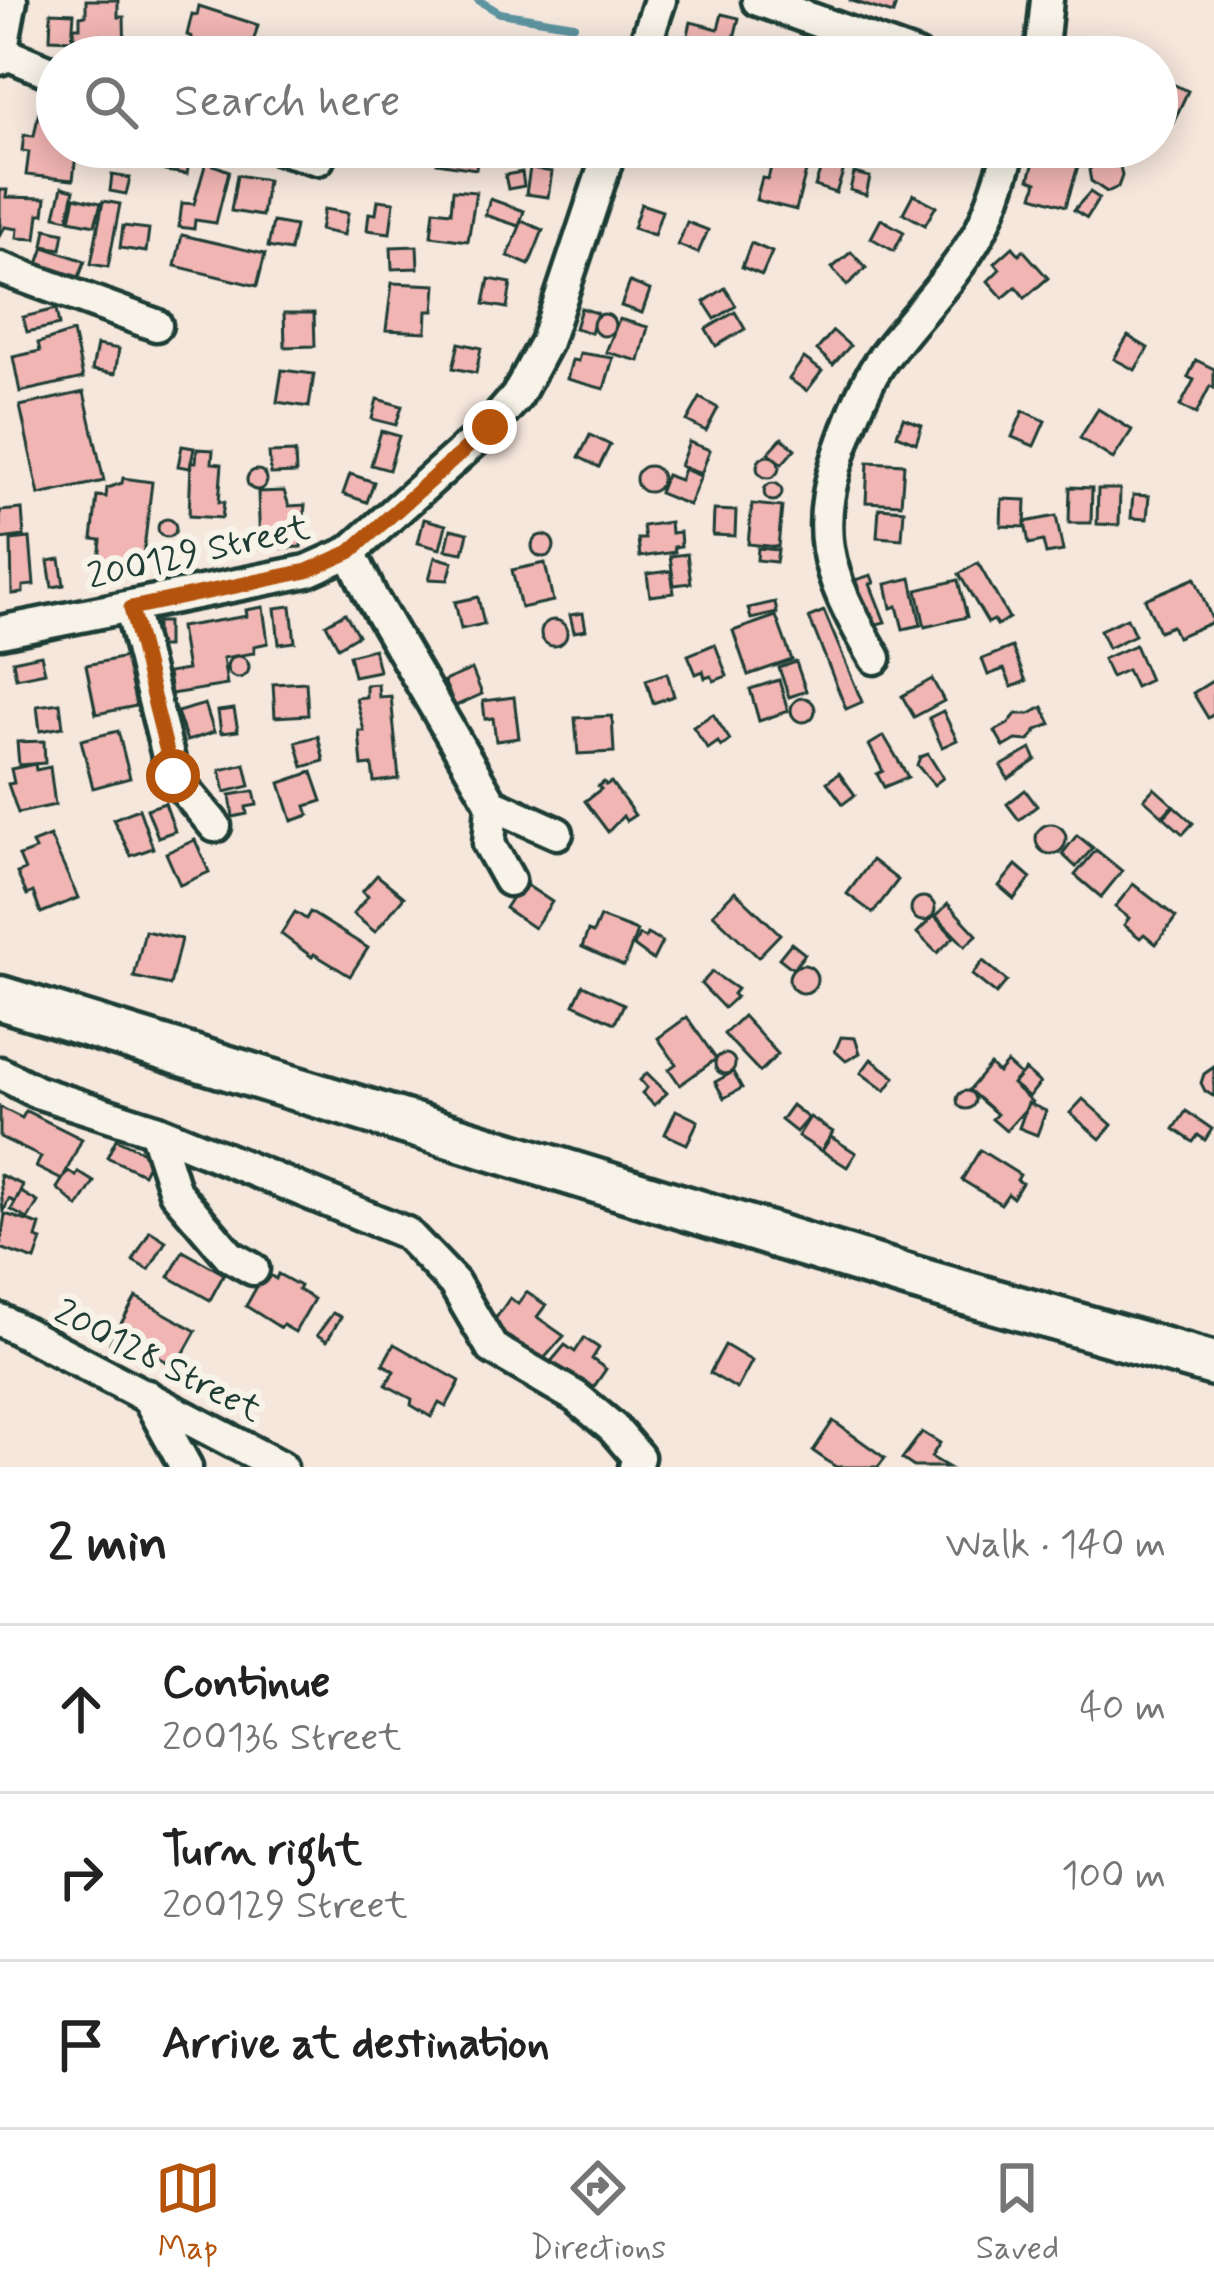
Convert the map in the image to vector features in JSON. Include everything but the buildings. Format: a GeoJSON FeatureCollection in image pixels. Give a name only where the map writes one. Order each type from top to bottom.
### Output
{"type":"FeatureCollection","features":[{"type":"Feature","properties":{"kind":"street"},"geometry":{"type":"LineString","coordinates":[[11,0],[1,54],[36,67]]}},
{"type":"Feature","properties":{"kind":"street"},"geometry":{"type":"LineString","coordinates":[[648,36],[660,0]]}},
{"type":"Feature","properties":{"kind":"street"},"geometry":{"type":"LineString","coordinates":[[758,0],[858,36]]}},
{"type":"Feature","properties":{"kind":"street"},"geometry":{"type":"LineString","coordinates":[[1043,36],[1047,0]]}},
{"type":"Feature","properties":{"kind":"street","name":"200129 Street"},"geometry":{"type":"LineString","coordinates":[[0,632],[307,571],[350,552],[490,427],[532,375],[604,168]]}},
{"type":"Feature","properties":{"kind":"street"},"geometry":{"type":"LineString","coordinates":[[875,658],[831,568],[824,538],[830,476],[880,361],[956,269],[979,232],[1003,168]]}},
{"type":"Feature","properties":{"kind":"street"},"geometry":{"type":"LineString","coordinates":[[0,268],[156,325]]}},
{"type":"Feature","properties":{"kind":"street"},"geometry":{"type":"LineString","coordinates":[[350,552],[492,804],[489,844],[508,880]]}},
{"type":"Feature","properties":{"kind":"street"},"geometry":{"type":"LineString","coordinates":[[131,608],[173,776],[215,826]]}},
{"type":"Feature","properties":{"kind":"street"},"geometry":{"type":"LineString","coordinates":[[492,804],[557,833]]}},
{"type":"Feature","properties":{"kind":"street"},"geometry":{"type":"LineString","coordinates":[[0,998],[914,1278],[1214,1364]]}},
{"type":"Feature","properties":{"kind":"street"},"geometry":{"type":"LineString","coordinates":[[0,1073],[37,1093],[155,1130],[406,1233],[454,1283],[492,1348],[576,1397],[638,1457],[635,1467]]}},
{"type":"Feature","properties":{"kind":"street"},"geometry":{"type":"LineString","coordinates":[[155,1130],[175,1192],[230,1256],[253,1269]]}},
{"type":"Feature","properties":{"kind":"street","name":"200128 Street"},"geometry":{"type":"LineString","coordinates":[[0,1320],[281,1467]]}},
{"type":"Feature","properties":{"kind":"street"},"geometry":{"type":"LineString","coordinates":[[146,1396],[186,1467]]}},
{"type":"Feature","properties":{"kind":"waterway"},"geometry":{"type":"LineString","coordinates":[[478,0],[500,13],[574,25]]}},
{"type":"Feature","properties":{"kind":"route"},"geometry":{"type":"LineString","coordinates":[[173,776],[131,608],[307,571],[350,552],[490,427]]}}]}
